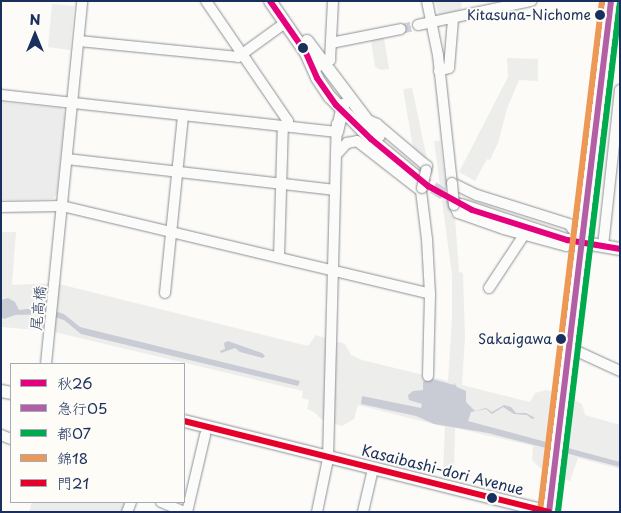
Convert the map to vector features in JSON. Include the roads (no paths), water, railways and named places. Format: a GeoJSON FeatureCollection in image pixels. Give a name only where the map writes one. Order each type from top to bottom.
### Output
{"type":"FeatureCollection","features":[{"type":"Feature","properties":{"kind":"main road"},"geometry":{"type":"LineString","coordinates":[[270,1],[318,65],[339,85],[376,133],[421,179]]}},
{"type":"Feature","properties":{"kind":"main road"},"geometry":{"type":"LineString","coordinates":[[280,1],[318,65],[330,97],[371,138],[421,179]]}},
{"type":"Feature","properties":{"kind":"main road"},"geometry":{"type":"LineString","coordinates":[[550,512],[611,1]]}},
{"type":"Feature","properties":{"kind":"main road"},"geometry":{"type":"LineString","coordinates":[[337,132],[346,114],[339,85]]}},
{"type":"Feature","properties":{"kind":"main road"},"geometry":{"type":"LineString","coordinates":[[337,132],[354,129],[371,138]]}},
{"type":"Feature","properties":{"kind":"main road"},"geometry":{"type":"LineString","coordinates":[[458,202],[568,232],[582,242],[620,249]]}},
{"type":"Feature","properties":{"kind":"main road","name":"Kasaibashi-dori Avenue"},"geometry":{"type":"LineString","coordinates":[[185,421],[314,452],[328,459],[550,512]]}},
{"type":"Feature","properties":{"kind":"main road","name":"Kasaibashi-dori Avenue"},"geometry":{"type":"LineString","coordinates":[[185,430],[313,460],[328,459]]}},
{"type":"Feature","properties":{"kind":"street","name":"尾高橋"},"geometry":{"type":"LineString","coordinates":[[46,363],[82,1]]}},
{"type":"Feature","properties":{"kind":"street"},"geometry":{"type":"LineString","coordinates":[[206,1],[288,121],[285,126],[281,184],[279,257]]}},
{"type":"Feature","properties":{"kind":"street"},"geometry":{"type":"LineString","coordinates":[[318,65],[330,60],[333,1]]}},
{"type":"Feature","properties":{"kind":"street"},"geometry":{"type":"LineString","coordinates":[[427,1],[432,23],[452,183],[458,202],[458,213],[524,235],[566,246],[582,242],[569,224],[477,195],[452,183]]}},
{"type":"Feature","properties":{"kind":"street"},"geometry":{"type":"LineString","coordinates":[[418,26],[531,1]]}},
{"type":"Feature","properties":{"kind":"street"},"geometry":{"type":"LineString","coordinates":[[439,71],[449,68],[453,19]]}},
{"type":"Feature","properties":{"kind":"street"},"geometry":{"type":"LineString","coordinates":[[79,41],[236,57],[286,23]]}},
{"type":"Feature","properties":{"kind":"street"},"geometry":{"type":"LineString","coordinates":[[332,43],[401,29]]}},
{"type":"Feature","properties":{"kind":"street"},"geometry":{"type":"LineString","coordinates":[[603,246],[620,90]]}},
{"type":"Feature","properties":{"kind":"street"},"geometry":{"type":"LineString","coordinates":[[1,95],[337,132]]}},
{"type":"Feature","properties":{"kind":"street"},"geometry":{"type":"LineString","coordinates":[[317,512],[328,459],[332,355],[337,132],[336,116],[330,97]]}},
{"type":"Feature","properties":{"kind":"street"},"geometry":{"type":"LineString","coordinates":[[346,114],[365,119]]}},
{"type":"Feature","properties":{"kind":"street"},"geometry":{"type":"LineString","coordinates":[[165,293],[183,115]]}},
{"type":"Feature","properties":{"kind":"street"},"geometry":{"type":"LineString","coordinates":[[337,154],[347,143],[357,141],[421,179],[430,294],[428,376]]}},
{"type":"Feature","properties":{"kind":"street"},"geometry":{"type":"LineString","coordinates":[[67,159],[336,190]]}},
{"type":"Feature","properties":{"kind":"street"},"geometry":{"type":"LineString","coordinates":[[1,207],[62,206],[430,294]]}},
{"type":"Feature","properties":{"kind":"street"},"geometry":{"type":"LineString","coordinates":[[489,288],[524,235]]}},
{"type":"Feature","properties":{"kind":"street"},"geometry":{"type":"LineString","coordinates":[[570,348],[620,370]]}},
{"type":"Feature","properties":{"kind":"street"},"geometry":{"type":"LineString","coordinates":[[164,503],[186,512],[205,434]]}},
{"type":"Feature","properties":{"kind":"street"},"geometry":{"type":"LineString","coordinates":[[363,512],[373,469]]}},
{"type":"Feature","properties":{"kind":"tunnel"},"geometry":{"type":"LineString","coordinates":[[401,29],[418,25]]}},
{"type":"Feature","properties":{"kind":"tunnel"},"geometry":{"type":"LineString","coordinates":[[418,178],[461,205]]}},
{"type":"Feature","properties":{"kind":"place","name":"Kitasuna-Nichome"},"geometry":{"type":"Point","coordinates":[600,15]}},
{"type":"Feature","properties":{"kind":"place","name":"Sakaigawa"},"geometry":{"type":"Point","coordinates":[561,339]}}]}
